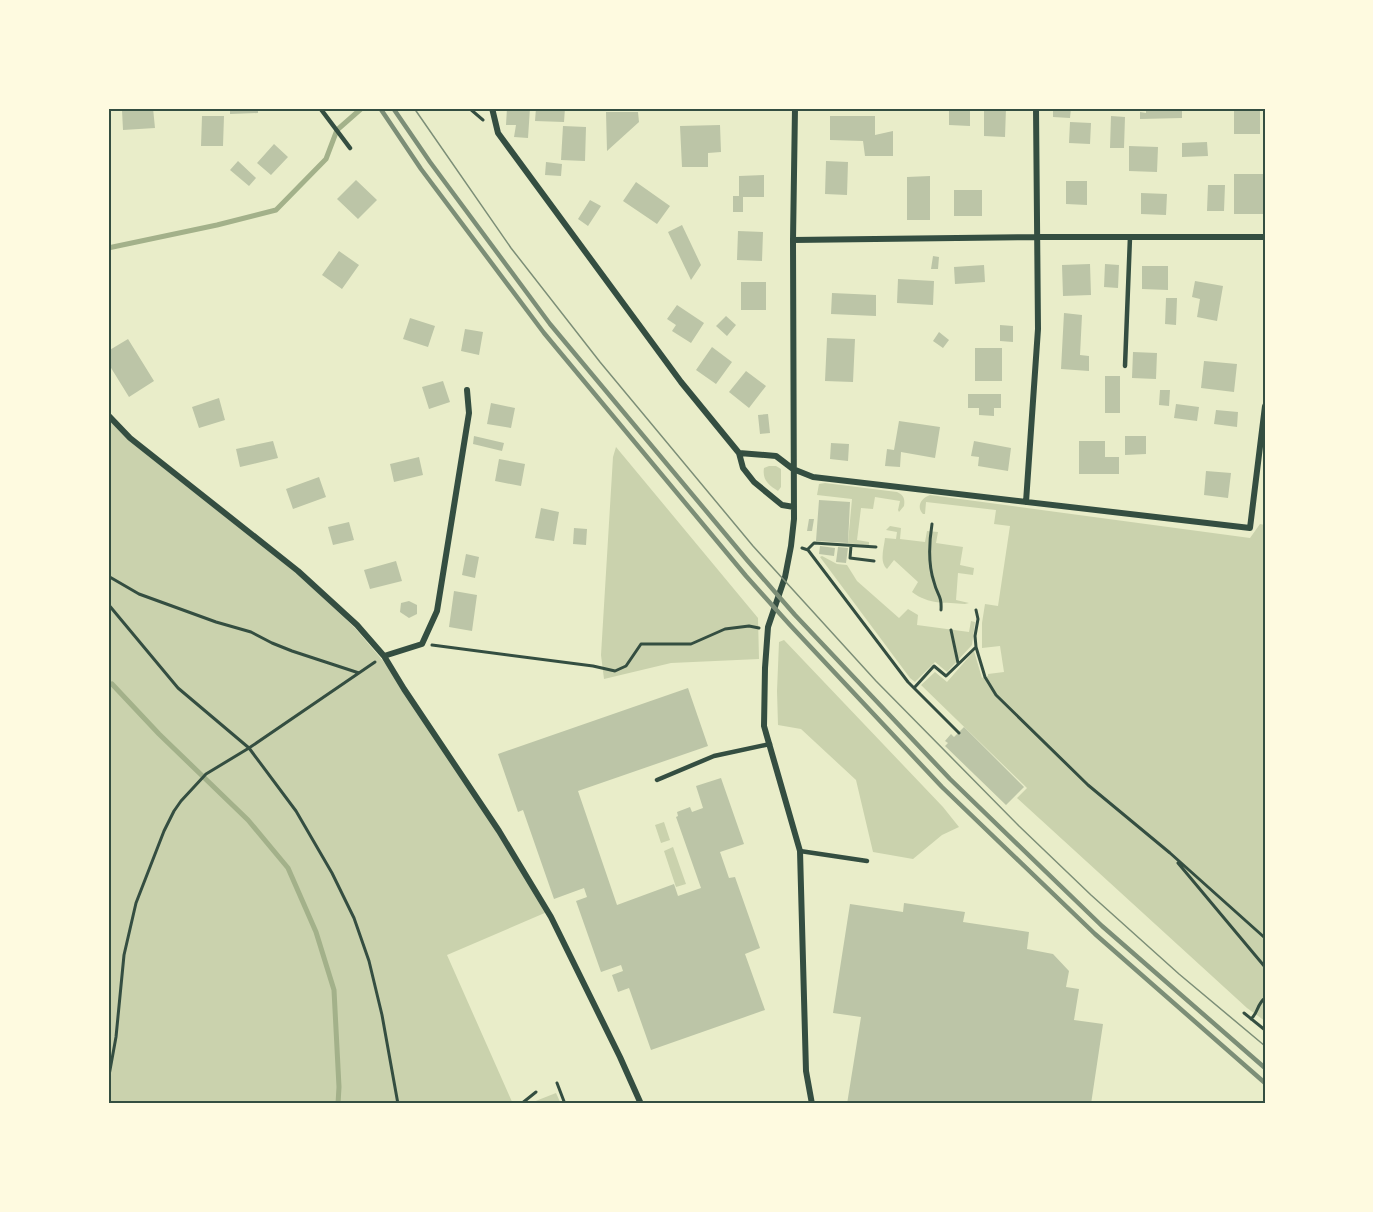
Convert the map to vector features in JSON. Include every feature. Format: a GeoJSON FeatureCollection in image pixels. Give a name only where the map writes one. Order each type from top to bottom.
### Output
{"type":"FeatureCollection","features":[{"type":"Feature","properties":{"kind":"street"},"geometry":{"type":"LineString","coordinates":[[492,108],[498,134],[681,382],[739,453],[743,468],[754,482],[782,506],[794,507]]}},
{"type":"Feature","properties":{"kind":"street"},"geometry":{"type":"LineString","coordinates":[[795,108],[794,507],[791,546],[785,576],[768,627],[764,726],[800,851],[806,1071],[812,1104]]}},
{"type":"Feature","properties":{"kind":"street"},"geometry":{"type":"LineString","coordinates":[[1026,502],[1038,329],[1036,108]]}},
{"type":"Feature","properties":{"kind":"street"},"geometry":{"type":"LineString","coordinates":[[793,240],[1265,237]]}},
{"type":"Feature","properties":{"kind":"street"},"geometry":{"type":"LineString","coordinates":[[384,656],[422,644],[437,611],[469,413],[467,390]]}},
{"type":"Feature","properties":{"kind":"street"},"geometry":{"type":"LineString","coordinates":[[739,453],[776,456],[793,469],[813,477],[1250,528],[1265,406]]}},
{"type":"Feature","properties":{"kind":"street"},"geometry":{"type":"LineString","coordinates":[[108,415],[130,438],[298,570],[357,625],[384,656],[499,831],[551,917],[641,1104]]}},
{"type":"Feature","properties":{"kind":"lane"},"geometry":{"type":"LineString","coordinates":[[320,108],[351,147]]}},
{"type":"Feature","properties":{"kind":"lane"},"geometry":{"type":"LineString","coordinates":[[1125,366],[1130,237]]}},
{"type":"Feature","properties":{"kind":"lane"},"geometry":{"type":"LineString","coordinates":[[657,780],[714,756],[770,744]]}},
{"type":"Feature","properties":{"kind":"lane"},"geometry":{"type":"LineString","coordinates":[[800,851],[867,861]]}},
{"type":"Feature","properties":{"kind":"path"},"geometry":{"type":"LineString","coordinates":[[932,524],[930,555],[933,582],[941,600],[941,610]]}},
{"type":"Feature","properties":{"kind":"path"},"geometry":{"type":"LineString","coordinates":[[876,547],[814,543],[808,549],[914,688],[959,733]]}},
{"type":"Feature","properties":{"kind":"path"},"geometry":{"type":"LineString","coordinates":[[851,546],[850,558],[874,561]]}},
{"type":"Feature","properties":{"kind":"path"},"geometry":{"type":"LineString","coordinates":[[108,576],[139,594],[251,632],[292,651],[359,674]]}},
{"type":"Feature","properties":{"kind":"path"},"geometry":{"type":"LineString","coordinates":[[108,604],[178,688],[249,748],[296,811],[332,873],[354,918],[369,961],[398,1104]]}},
{"type":"Feature","properties":{"kind":"path"},"geometry":{"type":"LineString","coordinates":[[976,610],[978,619],[976,647],[985,677],[996,695],[1088,785],[1170,853],[1265,938]]}},
{"type":"Feature","properties":{"kind":"path"},"geometry":{"type":"LineString","coordinates":[[422,644],[593,666],[615,671],[626,666],[641,644],[691,644],[725,629],[749,626],[768,627]]}},
{"type":"Feature","properties":{"kind":"path"},"geometry":{"type":"LineString","coordinates":[[951,630],[958,663]]}},
{"type":"Feature","properties":{"kind":"path"},"geometry":{"type":"LineString","coordinates":[[914,688],[934,666],[946,676],[976,647]]}},
{"type":"Feature","properties":{"kind":"path"},"geometry":{"type":"LineString","coordinates":[[108,1081],[116,1037],[124,955],[136,903],[174,811],[206,774],[249,748],[384,656]]}},
{"type":"Feature","properties":{"kind":"path"},"geometry":{"type":"LineString","coordinates":[[1170,853],[1265,967]]}},
{"type":"Feature","properties":{"kind":"path"},"geometry":{"type":"LineString","coordinates":[[1251,1019],[1260,1002],[1265,998]]}},
{"type":"Feature","properties":{"kind":"path"},"geometry":{"type":"LineString","coordinates":[[1244,1013],[1265,1030]]}},
{"type":"Feature","properties":{"kind":"path"},"geometry":{"type":"LineString","coordinates":[[557,1083],[565,1104]]}},
{"type":"Feature","properties":{"kind":"path"},"geometry":{"type":"LineString","coordinates":[[521,1104],[536,1092]]}},
{"type":"Feature","properties":{"kind":"green space"},"geometry":{"type":"Polygon","coordinates":[[[108,418],[297,573],[355,628],[404,689],[499,831],[547,912],[447,955],[513,1104],[108,1104],[108,418]]]}},
{"type":"Feature","properties":{"kind":"green space"},"geometry":{"type":"Polygon","coordinates":[[[616,447],[758,618],[759,659],[671,663],[604,679],[601,655],[613,457],[616,447]]]}},
{"type":"Feature","properties":{"kind":"green space"},"geometry":{"type":"Polygon","coordinates":[[[769,466],[781,469],[781,487],[778,491],[765,479],[764,468],[769,466]]]}},
{"type":"Feature","properties":{"kind":"green space"},"geometry":{"type":"Polygon","coordinates":[[[819,484],[897,492],[904,498],[904,506],[899,512],[900,501],[875,497],[873,509],[861,508],[857,540],[869,542],[869,546],[848,543],[852,499],[817,495],[819,484]]]}},
{"type":"Feature","properties":{"kind":"green space"},"geometry":{"type":"Polygon","coordinates":[[[930,495],[1250,538],[1260,524],[1265,525],[1265,1021],[1247,1008],[1017,798],[1027,788],[921,685],[935,672],[947,682],[974,651],[982,678],[988,674],[1004,672],[1000,646],[982,648],[982,623],[985,604],[998,606],[1010,526],[994,524],[996,510],[926,502],[925,514],[923,514],[920,508],[921,503],[930,495]]]}},
{"type":"Feature","properties":{"kind":"green space"},"geometry":{"type":"Polygon","coordinates":[[[890,526],[901,528],[900,539],[925,542],[927,531],[938,532],[936,543],[963,547],[960,565],[974,568],[973,575],[958,573],[956,600],[969,603],[944,603],[925,599],[912,592],[918,582],[894,560],[887,569],[883,559],[885,538],[896,539],[897,532],[886,530],[890,526]]]}},
{"type":"Feature","properties":{"kind":"green space"},"geometry":{"type":"Polygon","coordinates":[[[820,557],[837,564],[847,565],[857,581],[899,618],[908,609],[918,615],[917,625],[969,632],[971,621],[975,622],[972,645],[947,672],[935,662],[915,682],[820,557]]]}},
{"type":"Feature","properties":{"kind":"green space"},"geometry":{"type":"Polygon","coordinates":[[[784,640],[943,807],[959,827],[942,835],[913,859],[873,852],[856,780],[801,729],[778,725],[779,642],[784,640]]]}},
{"type":"Feature","properties":{"kind":"green space"},"geometry":{"type":"Polygon","coordinates":[[[664,822],[670,840],[661,843],[655,825],[664,822]]]}},
{"type":"Feature","properties":{"kind":"green space"},"geometry":{"type":"Polygon","coordinates":[[[673,847],[686,884],[676,887],[664,851],[673,847]]]}},
{"type":"Feature","properties":{"kind":"green space"},"geometry":{"type":"Polygon","coordinates":[[[556,1093],[561,1104],[528,1104],[556,1093]]]}},
{"type":"Feature","properties":{"kind":"building"},"geometry":{"type":"Polygon","coordinates":[[[153,108],[155,128],[123,130],[122,110],[153,108]]]}},
{"type":"Feature","properties":{"kind":"building"},"geometry":{"type":"Polygon","coordinates":[[[230,108],[258,108],[258,113],[230,114],[230,108]]]}},
{"type":"Feature","properties":{"kind":"building"},"geometry":{"type":"Polygon","coordinates":[[[507,108],[530,108],[528,138],[514,137],[516,125],[506,125],[507,108]]]}},
{"type":"Feature","properties":{"kind":"building"},"geometry":{"type":"Polygon","coordinates":[[[536,108],[565,108],[564,122],[535,121],[536,108]]]}},
{"type":"Feature","properties":{"kind":"building"},"geometry":{"type":"Polygon","coordinates":[[[653,108],[695,108],[695,110],[653,111],[653,108]]]}},
{"type":"Feature","properties":{"kind":"building"},"geometry":{"type":"Polygon","coordinates":[[[949,108],[970,108],[970,126],[949,125],[949,108]]]}},
{"type":"Feature","properties":{"kind":"building"},"geometry":{"type":"Polygon","coordinates":[[[984,108],[1006,108],[1005,137],[984,136],[984,108]]]}},
{"type":"Feature","properties":{"kind":"building"},"geometry":{"type":"Polygon","coordinates":[[[1053,108],[1071,108],[1070,118],[1053,117],[1053,108]]]}},
{"type":"Feature","properties":{"kind":"building"},"geometry":{"type":"Polygon","coordinates":[[[1146,108],[1182,108],[1182,118],[1140,119],[1140,112],[1146,113],[1146,108]]]}},
{"type":"Feature","properties":{"kind":"building"},"geometry":{"type":"Polygon","coordinates":[[[1234,110],[1260,110],[1260,134],[1234,134],[1234,110]]]}},
{"type":"Feature","properties":{"kind":"building"},"geometry":{"type":"Polygon","coordinates":[[[606,112],[638,112],[639,122],[607,151],[606,112]]]}},
{"type":"Feature","properties":{"kind":"building"},"geometry":{"type":"Polygon","coordinates":[[[202,116],[224,116],[223,146],[201,146],[202,116]]]}},
{"type":"Feature","properties":{"kind":"building"},"geometry":{"type":"Polygon","coordinates":[[[830,116],[875,116],[875,135],[893,131],[893,156],[865,156],[863,141],[830,140],[830,116]]]}},
{"type":"Feature","properties":{"kind":"building"},"geometry":{"type":"Polygon","coordinates":[[[1111,116],[1125,117],[1124,148],[1110,148],[1111,116]]]}},
{"type":"Feature","properties":{"kind":"building"},"geometry":{"type":"Polygon","coordinates":[[[1070,122],[1091,123],[1090,144],[1069,143],[1070,122]]]}},
{"type":"Feature","properties":{"kind":"building"},"geometry":{"type":"Polygon","coordinates":[[[720,125],[721,152],[708,153],[708,167],[682,167],[680,126],[720,125]]]}},
{"type":"Feature","properties":{"kind":"building"},"geometry":{"type":"Polygon","coordinates":[[[563,126],[586,127],[585,161],[561,160],[563,126]]]}},
{"type":"Feature","properties":{"kind":"building"},"geometry":{"type":"Polygon","coordinates":[[[1207,142],[1208,156],[1182,157],[1182,143],[1207,142]]]}},
{"type":"Feature","properties":{"kind":"building"},"geometry":{"type":"Polygon","coordinates":[[[274,144],[288,157],[271,175],[257,163],[274,144]]]}},
{"type":"Feature","properties":{"kind":"building"},"geometry":{"type":"Polygon","coordinates":[[[1129,146],[1158,147],[1157,172],[1129,171],[1129,146]]]}},
{"type":"Feature","properties":{"kind":"building"},"geometry":{"type":"Polygon","coordinates":[[[238,161],[256,178],[249,186],[230,170],[238,161]]]}},
{"type":"Feature","properties":{"kind":"building"},"geometry":{"type":"Polygon","coordinates":[[[826,161],[848,162],[847,195],[825,194],[826,161]]]}},
{"type":"Feature","properties":{"kind":"building"},"geometry":{"type":"Polygon","coordinates":[[[546,162],[562,164],[561,176],[545,175],[546,162]]]}},
{"type":"Feature","properties":{"kind":"building"},"geometry":{"type":"Polygon","coordinates":[[[1234,174],[1263,174],[1263,214],[1234,214],[1234,174]]]}},
{"type":"Feature","properties":{"kind":"building"},"geometry":{"type":"Polygon","coordinates":[[[764,175],[764,197],[743,197],[743,212],[733,212],[733,196],[739,196],[739,176],[764,175]]]}},
{"type":"Feature","properties":{"kind":"building"},"geometry":{"type":"Polygon","coordinates":[[[930,176],[930,220],[907,220],[907,177],[930,176]]]}},
{"type":"Feature","properties":{"kind":"building"},"geometry":{"type":"Polygon","coordinates":[[[356,180],[377,200],[358,219],[337,199],[356,180]]]}},
{"type":"Feature","properties":{"kind":"building"},"geometry":{"type":"Polygon","coordinates":[[[1066,181],[1087,181],[1087,205],[1066,204],[1066,181]]]}},
{"type":"Feature","properties":{"kind":"building"},"geometry":{"type":"Polygon","coordinates":[[[636,182],[670,206],[657,224],[623,201],[636,182]]]}},
{"type":"Feature","properties":{"kind":"building"},"geometry":{"type":"Polygon","coordinates":[[[1208,185],[1225,185],[1224,211],[1207,211],[1208,185]]]}},
{"type":"Feature","properties":{"kind":"building"},"geometry":{"type":"Polygon","coordinates":[[[954,190],[982,190],[982,216],[954,216],[954,190]]]}},
{"type":"Feature","properties":{"kind":"building"},"geometry":{"type":"Polygon","coordinates":[[[1141,193],[1167,194],[1166,215],[1141,214],[1141,193]]]}},
{"type":"Feature","properties":{"kind":"building"},"geometry":{"type":"Polygon","coordinates":[[[590,200],[601,206],[588,226],[578,219],[590,200]]]}},
{"type":"Feature","properties":{"kind":"building"},"geometry":{"type":"Polygon","coordinates":[[[682,225],[701,265],[691,280],[668,232],[682,225]]]}},
{"type":"Feature","properties":{"kind":"building"},"geometry":{"type":"Polygon","coordinates":[[[738,231],[763,232],[762,261],[737,260],[738,231]]]}},
{"type":"Feature","properties":{"kind":"building"},"geometry":{"type":"Polygon","coordinates":[[[339,251],[359,265],[342,289],[322,275],[339,251]]]}},
{"type":"Feature","properties":{"kind":"building"},"geometry":{"type":"Polygon","coordinates":[[[933,256],[939,257],[938,269],[931,269],[933,256]]]}},
{"type":"Feature","properties":{"kind":"building"},"geometry":{"type":"Polygon","coordinates":[[[1090,264],[1091,295],[1063,296],[1062,265],[1090,264]]]}},
{"type":"Feature","properties":{"kind":"building"},"geometry":{"type":"Polygon","coordinates":[[[1105,264],[1119,265],[1118,288],[1104,287],[1105,264]]]}},
{"type":"Feature","properties":{"kind":"building"},"geometry":{"type":"Polygon","coordinates":[[[984,265],[985,282],[955,284],[954,267],[984,265]]]}},
{"type":"Feature","properties":{"kind":"building"},"geometry":{"type":"Polygon","coordinates":[[[1142,266],[1168,266],[1168,290],[1142,289],[1142,266]]]}},
{"type":"Feature","properties":{"kind":"building"},"geometry":{"type":"Polygon","coordinates":[[[898,279],[934,281],[933,305],[897,303],[898,279]]]}},
{"type":"Feature","properties":{"kind":"building"},"geometry":{"type":"Polygon","coordinates":[[[1195,281],[1223,286],[1217,321],[1197,317],[1200,299],[1192,297],[1195,281]]]}},
{"type":"Feature","properties":{"kind":"building"},"geometry":{"type":"Polygon","coordinates":[[[741,282],[766,282],[766,310],[741,310],[741,282]]]}},
{"type":"Feature","properties":{"kind":"building"},"geometry":{"type":"Polygon","coordinates":[[[832,293],[876,295],[876,316],[831,314],[832,293]]]}},
{"type":"Feature","properties":{"kind":"building"},"geometry":{"type":"Polygon","coordinates":[[[1166,298],[1177,298],[1176,325],[1165,324],[1166,298]]]}},
{"type":"Feature","properties":{"kind":"building"},"geometry":{"type":"Polygon","coordinates":[[[677,305],[704,323],[691,343],[672,331],[676,325],[667,319],[677,305]]]}},
{"type":"Feature","properties":{"kind":"building"},"geometry":{"type":"Polygon","coordinates":[[[1064,313],[1082,315],[1080,355],[1089,356],[1089,371],[1061,369],[1064,313]]]}},
{"type":"Feature","properties":{"kind":"building"},"geometry":{"type":"Polygon","coordinates":[[[726,316],[736,325],[727,336],[716,326],[726,316]]]}},
{"type":"Feature","properties":{"kind":"building"},"geometry":{"type":"Polygon","coordinates":[[[410,318],[435,326],[428,347],[403,339],[410,318]]]}},
{"type":"Feature","properties":{"kind":"building"},"geometry":{"type":"Polygon","coordinates":[[[1000,325],[1013,326],[1013,342],[1000,341],[1000,325]]]}},
{"type":"Feature","properties":{"kind":"building"},"geometry":{"type":"Polygon","coordinates":[[[465,329],[483,332],[479,355],[461,351],[465,329]]]}},
{"type":"Feature","properties":{"kind":"building"},"geometry":{"type":"Polygon","coordinates":[[[939,332],[949,340],[943,348],[933,341],[939,332]]]}},
{"type":"Feature","properties":{"kind":"building"},"geometry":{"type":"Polygon","coordinates":[[[827,338],[855,339],[853,382],[825,381],[827,338]]]}},
{"type":"Feature","properties":{"kind":"building"},"geometry":{"type":"Polygon","coordinates":[[[128,339],[154,381],[129,397],[108,363],[108,351],[128,339]]]}},
{"type":"Feature","properties":{"kind":"building"},"geometry":{"type":"Polygon","coordinates":[[[712,347],[732,362],[716,384],[696,370],[712,347]]]}},
{"type":"Feature","properties":{"kind":"building"},"geometry":{"type":"Polygon","coordinates":[[[975,348],[1002,348],[1002,381],[975,381],[975,348]]]}},
{"type":"Feature","properties":{"kind":"building"},"geometry":{"type":"Polygon","coordinates":[[[1133,352],[1157,353],[1156,379],[1132,378],[1133,352]]]}},
{"type":"Feature","properties":{"kind":"building"},"geometry":{"type":"Polygon","coordinates":[[[1204,361],[1237,364],[1234,392],[1201,388],[1204,361]]]}},
{"type":"Feature","properties":{"kind":"building"},"geometry":{"type":"Polygon","coordinates":[[[746,371],[766,386],[749,408],[729,392],[746,371]]]}},
{"type":"Feature","properties":{"kind":"building"},"geometry":{"type":"Polygon","coordinates":[[[1105,376],[1120,376],[1120,413],[1105,413],[1105,376]]]}},
{"type":"Feature","properties":{"kind":"building"},"geometry":{"type":"Polygon","coordinates":[[[443,381],[450,402],[429,409],[422,387],[443,381]]]}},
{"type":"Feature","properties":{"kind":"building"},"geometry":{"type":"Polygon","coordinates":[[[1160,390],[1170,390],[1169,406],[1159,405],[1160,390]]]}},
{"type":"Feature","properties":{"kind":"building"},"geometry":{"type":"Polygon","coordinates":[[[968,394],[1001,394],[1001,408],[994,408],[994,416],[979,415],[979,408],[968,408],[968,394]]]}},
{"type":"Feature","properties":{"kind":"building"},"geometry":{"type":"Polygon","coordinates":[[[219,398],[225,420],[199,428],[192,407],[219,398]]]}},
{"type":"Feature","properties":{"kind":"building"},"geometry":{"type":"Polygon","coordinates":[[[491,403],[515,408],[511,428],[487,424],[491,403]]]}},
{"type":"Feature","properties":{"kind":"building"},"geometry":{"type":"Polygon","coordinates":[[[1176,404],[1199,407],[1197,421],[1174,418],[1176,404]]]}},
{"type":"Feature","properties":{"kind":"building"},"geometry":{"type":"Polygon","coordinates":[[[1216,410],[1238,412],[1237,427],[1214,424],[1216,410]]]}},
{"type":"Feature","properties":{"kind":"building"},"geometry":{"type":"Polygon","coordinates":[[[768,414],[770,433],[760,434],[758,415],[768,414]]]}},
{"type":"Feature","properties":{"kind":"building"},"geometry":{"type":"Polygon","coordinates":[[[899,421],[940,427],[935,458],[901,452],[900,467],[885,466],[887,449],[894,450],[899,421]]]}},
{"type":"Feature","properties":{"kind":"building"},"geometry":{"type":"Polygon","coordinates":[[[474,436],[504,443],[502,451],[473,444],[474,436]]]}},
{"type":"Feature","properties":{"kind":"building"},"geometry":{"type":"Polygon","coordinates":[[[1125,436],[1146,436],[1146,454],[1125,455],[1125,436]]]}},
{"type":"Feature","properties":{"kind":"building"},"geometry":{"type":"Polygon","coordinates":[[[273,441],[278,458],[240,467],[236,449],[273,441]]]}},
{"type":"Feature","properties":{"kind":"building"},"geometry":{"type":"Polygon","coordinates":[[[974,441],[1011,448],[1008,471],[978,466],[979,457],[971,456],[974,441]]]}},
{"type":"Feature","properties":{"kind":"building"},"geometry":{"type":"Polygon","coordinates":[[[1079,441],[1105,441],[1105,457],[1119,457],[1119,474],[1079,474],[1079,441]]]}},
{"type":"Feature","properties":{"kind":"building"},"geometry":{"type":"Polygon","coordinates":[[[831,443],[849,444],[848,461],[830,459],[831,443]]]}},
{"type":"Feature","properties":{"kind":"building"},"geometry":{"type":"Polygon","coordinates":[[[419,457],[423,475],[394,482],[390,464],[419,457]]]}},
{"type":"Feature","properties":{"kind":"building"},"geometry":{"type":"Polygon","coordinates":[[[499,459],[525,464],[521,486],[495,481],[499,459]]]}},
{"type":"Feature","properties":{"kind":"building"},"geometry":{"type":"Polygon","coordinates":[[[1206,471],[1231,473],[1228,498],[1204,495],[1206,471]]]}},
{"type":"Feature","properties":{"kind":"building"},"geometry":{"type":"Polygon","coordinates":[[[319,477],[326,497],[293,509],[286,489],[319,477]]]}},
{"type":"Feature","properties":{"kind":"building"},"geometry":{"type":"Polygon","coordinates":[[[819,500],[850,502],[848,543],[816,541],[819,500]]]}},
{"type":"Feature","properties":{"kind":"building"},"geometry":{"type":"Polygon","coordinates":[[[541,508],[559,512],[554,541],[535,538],[541,508]]]}},
{"type":"Feature","properties":{"kind":"building"},"geometry":{"type":"Polygon","coordinates":[[[809,519],[814,519],[812,531],[807,531],[809,519]]]}},
{"type":"Feature","properties":{"kind":"building"},"geometry":{"type":"Polygon","coordinates":[[[349,522],[354,540],[333,545],[328,527],[349,522]]]}},
{"type":"Feature","properties":{"kind":"building"},"geometry":{"type":"Polygon","coordinates":[[[574,528],[587,529],[586,545],[573,544],[574,528]]]}},
{"type":"Feature","properties":{"kind":"building"},"geometry":{"type":"Polygon","coordinates":[[[820,546],[835,548],[834,556],[819,554],[820,546]]]}},
{"type":"Feature","properties":{"kind":"building"},"geometry":{"type":"Polygon","coordinates":[[[838,547],[848,548],[846,563],[836,562],[838,547]]]}},
{"type":"Feature","properties":{"kind":"building"},"geometry":{"type":"Polygon","coordinates":[[[466,554],[479,557],[475,578],[462,575],[466,554]]]}},
{"type":"Feature","properties":{"kind":"building"},"geometry":{"type":"Polygon","coordinates":[[[396,561],[402,581],[370,589],[364,570],[396,561]]]}},
{"type":"Feature","properties":{"kind":"building"},"geometry":{"type":"Polygon","coordinates":[[[454,591],[477,595],[472,631],[449,627],[454,591]]]}},
{"type":"Feature","properties":{"kind":"building"},"geometry":{"type":"Polygon","coordinates":[[[409,601],[417,605],[417,614],[409,618],[400,612],[401,603],[409,601]]]}},
{"type":"Feature","properties":{"kind":"building"},"geometry":{"type":"Polygon","coordinates":[[[688,688],[708,746],[578,791],[617,905],[674,884],[678,896],[701,888],[676,817],[677,812],[690,807],[692,812],[703,808],[696,786],[721,778],[744,844],[720,852],[729,878],[735,877],[760,948],[745,954],[765,1010],[651,1050],[629,988],[618,992],[612,975],[623,971],[621,965],[601,972],[576,901],[587,897],[584,888],[554,899],[523,810],[518,812],[498,754],[688,688]]]}},
{"type":"Feature","properties":{"kind":"building"},"geometry":{"type":"Polygon","coordinates":[[[964,727],[1024,787],[1006,805],[945,746],[948,743],[945,741],[951,734],[954,737],[964,727]]]}},
{"type":"Feature","properties":{"kind":"building"},"geometry":{"type":"Polygon","coordinates":[[[904,903],[965,912],[963,922],[1029,932],[1027,949],[1053,954],[1069,971],[1066,987],[1079,989],[1074,1020],[1103,1024],[1091,1104],[847,1104],[861,1017],[833,1013],[850,904],[903,912],[904,903]]]}},
{"type":"Feature","properties":{"kind":"waterway"},"geometry":{"type":"LineString","coordinates":[[108,248],[276,210],[326,159],[337,130],[362,108]]}},
{"type":"Feature","properties":{"kind":"waterway"},"geometry":{"type":"LineString","coordinates":[[112,684],[159,734],[248,820],[288,868],[316,932],[334,990],[338,1104]]}},
{"type":"Feature","properties":{"kind":"tram line"},"geometry":{"type":"LineString","coordinates":[[414,108],[511,248],[600,362],[753,546],[876,681],[1019,826],[1179,974],[1265,1046]]}},
{"type":"Feature","properties":{"kind":"railway"},"geometry":{"type":"LineString","coordinates":[[380,108],[421,169],[544,333],[746,576],[790,625],[942,787],[1095,934],[1265,1083]]}},
{"type":"Feature","properties":{"kind":"railway"},"geometry":{"type":"LineString","coordinates":[[393,108],[430,162],[550,324],[795,615],[950,779],[1102,926],[1265,1068]]}}]}
